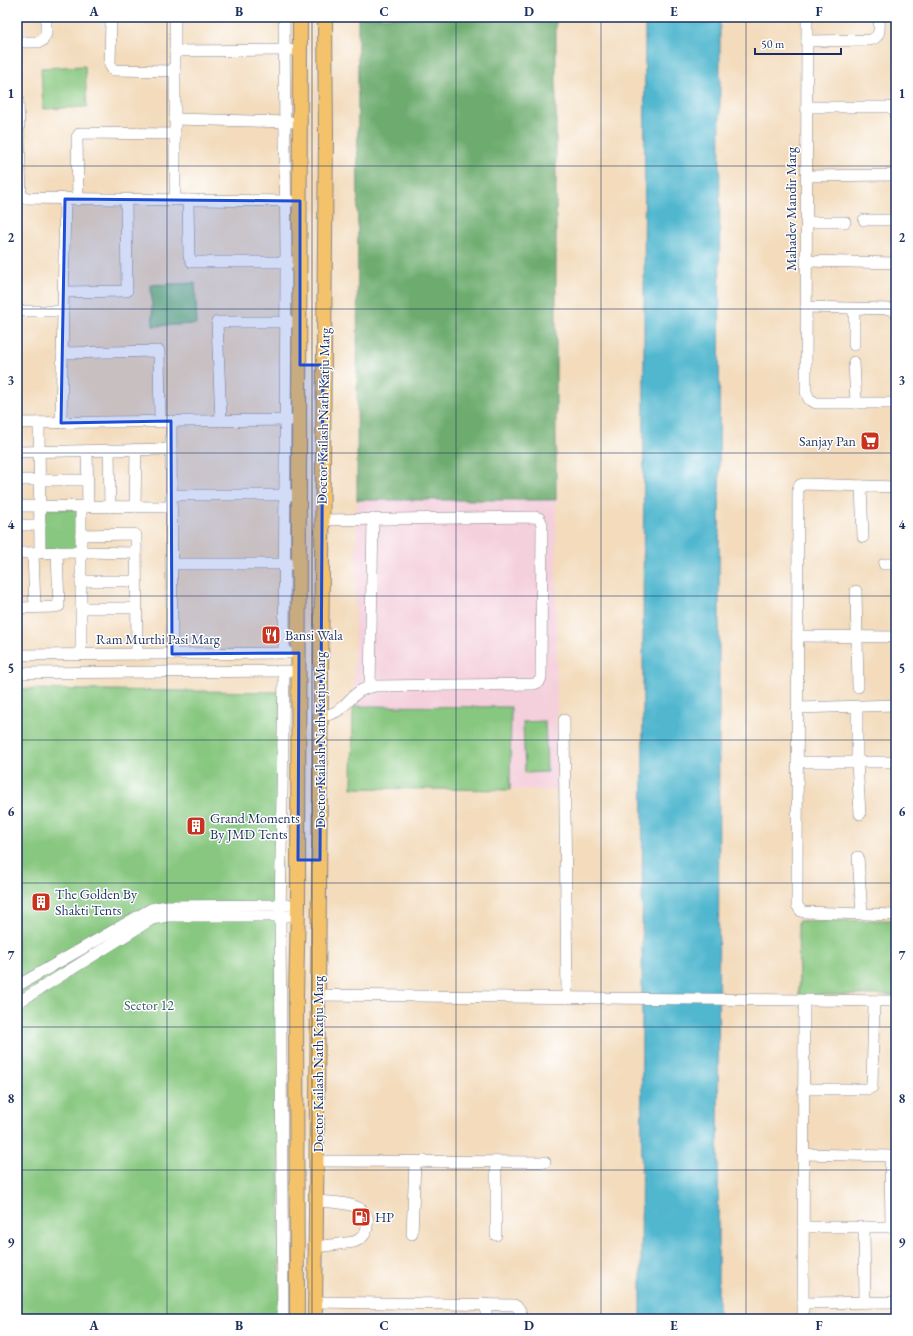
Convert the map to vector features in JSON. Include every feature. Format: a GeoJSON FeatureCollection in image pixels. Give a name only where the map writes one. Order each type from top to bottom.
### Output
{"type":"FeatureCollection","features":[{"type":"Feature","properties":{"kind":"main road","name":"Doctor Kailash Nath Katju Marg"},"geometry":{"type":"LineString","coordinates":[[297,1319],[296,996],[298,910],[299,653],[292,564],[293,495],[300,420],[300,17]]}},
{"type":"Feature","properties":{"kind":"main road","name":"Doctor Kailash Nath Katju Marg"},"geometry":{"type":"LineString","coordinates":[[315,1319],[326,135],[325,17]]}},
{"type":"Feature","properties":{"kind":"main road"},"geometry":{"type":"LineString","coordinates":[[300,364],[323,365]]}},
{"type":"Feature","properties":{"kind":"main road"},"geometry":{"type":"LineString","coordinates":[[298,860],[320,860]]}},
{"type":"Feature","properties":{"kind":"street"},"geometry":{"type":"LineString","coordinates":[[17,42],[42,41],[46,34],[46,17]]}},
{"type":"Feature","properties":{"kind":"street"},"geometry":{"type":"LineString","coordinates":[[111,17],[110,66],[113,70],[175,72]]}},
{"type":"Feature","properties":{"kind":"street"},"geometry":{"type":"LineString","coordinates":[[175,17],[175,200]]}},
{"type":"Feature","properties":{"kind":"street"},"geometry":{"type":"LineString","coordinates":[[171,495],[293,495],[285,420],[286,262],[284,17]]}},
{"type":"Feature","properties":{"kind":"street","name":"Mahadev Mandir Marg"},"geometry":{"type":"LineString","coordinates":[[807,17],[806,392],[810,399],[816,403],[856,403]]}},
{"type":"Feature","properties":{"kind":"street"},"geometry":{"type":"LineString","coordinates":[[807,41],[875,39],[879,32],[879,17]]}},
{"type":"Feature","properties":{"kind":"street"},"geometry":{"type":"LineString","coordinates":[[175,51],[300,50]]}},
{"type":"Feature","properties":{"kind":"street"},"geometry":{"type":"LineString","coordinates":[[17,100],[19,198],[66,200],[300,201]]}},
{"type":"Feature","properties":{"kind":"street"},"geometry":{"type":"LineString","coordinates":[[807,106],[889,108],[895,110],[896,116]]}},
{"type":"Feature","properties":{"kind":"street"},"geometry":{"type":"LineString","coordinates":[[175,119],[301,122]]}},
{"type":"Feature","properties":{"kind":"street"},"geometry":{"type":"LineString","coordinates":[[78,200],[77,137],[80,133],[175,134]]}},
{"type":"Feature","properties":{"kind":"street"},"geometry":{"type":"LineString","coordinates":[[806,176],[896,175]]}},
{"type":"Feature","properties":{"kind":"street"},"geometry":{"type":"LineString","coordinates":[[61,423],[66,200]]}},
{"type":"Feature","properties":{"kind":"street"},"geometry":{"type":"LineString","coordinates":[[64,292],[127,292],[126,200]]}},
{"type":"Feature","properties":{"kind":"street"},"geometry":{"type":"LineString","coordinates":[[188,200],[189,256],[192,262],[300,262]]}},
{"type":"Feature","properties":{"kind":"street"},"geometry":{"type":"LineString","coordinates":[[864,220],[896,220]]}},
{"type":"Feature","properties":{"kind":"street"},"geometry":{"type":"LineString","coordinates":[[806,222],[845,222]]}},
{"type":"Feature","properties":{"kind":"street"},"geometry":{"type":"LineString","coordinates":[[806,261],[896,263]]}},
{"type":"Feature","properties":{"kind":"street"},"geometry":{"type":"LineString","coordinates":[[806,307],[890,309],[896,313]]}},
{"type":"Feature","properties":{"kind":"street"},"geometry":{"type":"LineString","coordinates":[[854,308],[854,345]]}},
{"type":"Feature","properties":{"kind":"street"},"geometry":{"type":"LineString","coordinates":[[17,311],[63,311]]}},
{"type":"Feature","properties":{"kind":"street"},"geometry":{"type":"LineString","coordinates":[[221,421],[217,322],[300,321]]}},
{"type":"Feature","properties":{"kind":"street"},"geometry":{"type":"LineString","coordinates":[[62,353],[159,351],[165,422],[171,448],[172,654]]}},
{"type":"Feature","properties":{"kind":"street"},"geometry":{"type":"LineString","coordinates":[[854,362],[856,403],[896,403]]}},
{"type":"Feature","properties":{"kind":"street"},"geometry":{"type":"LineString","coordinates":[[17,423],[300,420]]}},
{"type":"Feature","properties":{"kind":"street"},"geometry":{"type":"LineString","coordinates":[[35,608],[37,553],[40,525],[39,423]]}},
{"type":"Feature","properties":{"kind":"street"},"geometry":{"type":"LineString","coordinates":[[17,452],[171,448]]}},
{"type":"Feature","properties":{"kind":"street"},"geometry":{"type":"LineString","coordinates":[[135,507],[136,449]]}},
{"type":"Feature","properties":{"kind":"street"},"geometry":{"type":"LineString","coordinates":[[109,450],[110,507]]}},
{"type":"Feature","properties":{"kind":"street"},"geometry":{"type":"LineString","coordinates":[[81,654],[81,536],[88,480],[87,451]]}},
{"type":"Feature","properties":{"kind":"street"},"geometry":{"type":"LineString","coordinates":[[17,480],[88,480]]}},
{"type":"Feature","properties":{"kind":"street"},"geometry":{"type":"LineString","coordinates":[[896,487],[805,484],[800,485],[798,489],[797,762],[797,905],[801,911],[804,912],[896,914]]}},
{"type":"Feature","properties":{"kind":"street"},"geometry":{"type":"LineString","coordinates":[[861,486],[863,537]]}},
{"type":"Feature","properties":{"kind":"street"},"geometry":{"type":"LineString","coordinates":[[17,506],[171,507]]}},
{"type":"Feature","properties":{"kind":"street"},"geometry":{"type":"LineString","coordinates":[[320,716],[334,713],[353,695],[365,688],[370,687],[533,684],[540,681],[541,677],[542,524],[538,518],[322,520]]}},
{"type":"Feature","properties":{"kind":"street"},"geometry":{"type":"LineString","coordinates":[[370,687],[373,519]]}},
{"type":"Feature","properties":{"kind":"street"},"geometry":{"type":"LineString","coordinates":[[17,525],[40,525]]}},
{"type":"Feature","properties":{"kind":"street"},"geometry":{"type":"LineString","coordinates":[[81,536],[134,534],[136,536],[136,654]]}},
{"type":"Feature","properties":{"kind":"street"},"geometry":{"type":"LineString","coordinates":[[17,608],[59,606],[58,552]]}},
{"type":"Feature","properties":{"kind":"street"},"geometry":{"type":"LineString","coordinates":[[17,553],[136,553]]}},
{"type":"Feature","properties":{"kind":"street"},"geometry":{"type":"LineString","coordinates":[[172,564],[292,564],[284,653]]}},
{"type":"Feature","properties":{"kind":"street"},"geometry":{"type":"LineString","coordinates":[[884,564],[896,564]]}},
{"type":"Feature","properties":{"kind":"street"},"geometry":{"type":"LineString","coordinates":[[81,582],[136,581]]}},
{"type":"Feature","properties":{"kind":"street"},"geometry":{"type":"LineString","coordinates":[[856,591],[858,687]]}},
{"type":"Feature","properties":{"kind":"street"},"geometry":{"type":"LineString","coordinates":[[81,608],[136,608]]}},
{"type":"Feature","properties":{"kind":"street"},"geometry":{"type":"LineString","coordinates":[[798,636],[896,637]]}},
{"type":"Feature","properties":{"kind":"street","name":"Ram Murthi Pasi Marg"},"geometry":{"type":"LineString","coordinates":[[17,655],[299,653]]}},
{"type":"Feature","properties":{"kind":"street"},"geometry":{"type":"LineString","coordinates":[[17,673],[299,671]]}},
{"type":"Feature","properties":{"kind":"street"},"geometry":{"type":"LineString","coordinates":[[283,1319],[280,904],[284,672]]}},
{"type":"Feature","properties":{"kind":"street"},"geometry":{"type":"LineString","coordinates":[[798,708],[896,705]]}},
{"type":"Feature","properties":{"kind":"street"},"geometry":{"type":"LineString","coordinates":[[857,706],[857,762],[860,814]]}},
{"type":"Feature","properties":{"kind":"street"},"geometry":{"type":"LineString","coordinates":[[564,720],[566,998]]}},
{"type":"Feature","properties":{"kind":"street"},"geometry":{"type":"LineString","coordinates":[[797,762],[896,762]]}},
{"type":"Feature","properties":{"kind":"street"},"geometry":{"type":"LineString","coordinates":[[858,857],[862,914]]}},
{"type":"Feature","properties":{"kind":"street"},"geometry":{"type":"LineString","coordinates":[[17,986],[151,909],[168,906],[280,904],[298,910]]}},
{"type":"Feature","properties":{"kind":"street"},"geometry":{"type":"LineString","coordinates":[[17,1003],[152,919],[168,916],[280,916],[298,910]]}},
{"type":"Feature","properties":{"kind":"street"},"geometry":{"type":"LineString","coordinates":[[318,995],[777,1001],[896,1001]]}},
{"type":"Feature","properties":{"kind":"street"},"geometry":{"type":"LineString","coordinates":[[802,1319],[804,1001]]}},
{"type":"Feature","properties":{"kind":"street"},"geometry":{"type":"LineString","coordinates":[[803,1089],[868,1089],[872,1087],[874,1001]]}},
{"type":"Feature","properties":{"kind":"street"},"geometry":{"type":"LineString","coordinates":[[803,1154],[890,1156],[893,1227],[803,1227]]}},
{"type":"Feature","properties":{"kind":"street"},"geometry":{"type":"LineString","coordinates":[[317,1161],[545,1162]]}},
{"type":"Feature","properties":{"kind":"street"},"geometry":{"type":"LineString","coordinates":[[412,1234],[415,1162]]}},
{"type":"Feature","properties":{"kind":"street"},"geometry":{"type":"LineString","coordinates":[[496,1162],[496,1235]]}},
{"type":"Feature","properties":{"kind":"street"},"geometry":{"type":"LineString","coordinates":[[316,1248],[354,1242],[359,1240],[366,1233],[367,1228],[366,1214],[364,1210],[352,1205],[317,1201]]}},
{"type":"Feature","properties":{"kind":"street"},"geometry":{"type":"LineString","coordinates":[[864,1227],[865,1302]]}},
{"type":"Feature","properties":{"kind":"street"},"geometry":{"type":"LineString","coordinates":[[315,1302],[514,1305],[520,1310],[521,1319]]}},
{"type":"Feature","properties":{"kind":"street"},"geometry":{"type":"LineString","coordinates":[[803,1304],[896,1302]]}},
{"type":"Feature","properties":{"kind":"street"},"geometry":{"type":"LineString","coordinates":[[486,1304],[486,1319]]}},
{"type":"Feature","properties":{"kind":"highlighted area"},"geometry":{"type":"Polygon","coordinates":[[[65,199],[300,201],[300,365],[323,365],[320,860],[298,860],[299,653],[172,654],[171,421],[61,423],[65,199]]]}},
{"type":"Feature","properties":{"kind":"shaded area"},"geometry":{"type":"Polygon","coordinates":[[[357,500],[556,500],[557,790],[352,788],[357,500]]]}},
{"type":"Feature","properties":{"kind":"green space"},"geometry":{"type":"Polygon","coordinates":[[[358,17],[556,17],[556,500],[357,500],[358,17]]]}},
{"type":"Feature","properties":{"kind":"green space"},"geometry":{"type":"Polygon","coordinates":[[[85,66],[87,107],[43,109],[41,68],[85,66]]]}},
{"type":"Feature","properties":{"kind":"green space"},"geometry":{"type":"Polygon","coordinates":[[[195,283],[197,324],[153,326],[151,285],[195,283]]]}},
{"type":"Feature","properties":{"kind":"green space"},"geometry":{"type":"Polygon","coordinates":[[[42,509],[77,509],[78,551],[43,551],[42,509]]]}},
{"type":"Feature","properties":{"kind":"green space","name":"Sector 12"},"geometry":{"type":"Polygon","coordinates":[[[17,689],[280,692],[280,1319],[17,1319],[17,689]]]}},
{"type":"Feature","properties":{"kind":"green space"},"geometry":{"type":"Polygon","coordinates":[[[353,706],[511,707],[510,790],[352,788],[353,706]]]}},
{"type":"Feature","properties":{"kind":"green space"},"geometry":{"type":"Polygon","coordinates":[[[545,721],[547,772],[525,773],[523,722],[545,721]]]}},
{"type":"Feature","properties":{"kind":"green space"},"geometry":{"type":"Polygon","coordinates":[[[896,920],[896,995],[799,995],[798,921],[896,920]]]}},
{"type":"Feature","properties":{"kind":"water"},"geometry":{"type":"Polygon","coordinates":[[[645,17],[720,17],[718,1319],[641,1319],[645,17]]]}},
{"type":"Feature","properties":{"kind":"place","name":"Sanjay Pan"},"geometry":{"type":"Point","coordinates":[870,441]}},
{"type":"Feature","properties":{"kind":"place","name":"Bansi Wala"},"geometry":{"type":"Point","coordinates":[271,635]}},
{"type":"Feature","properties":{"kind":"place","name":"Grand Moments By JMD Tents"},"geometry":{"type":"Point","coordinates":[196,826]}},
{"type":"Feature","properties":{"kind":"place","name":"The Golden By Shakti Tents"},"geometry":{"type":"Point","coordinates":[41,902]}},
{"type":"Feature","properties":{"kind":"place","name":"HP"},"geometry":{"type":"Point","coordinates":[361,1217]}}]}
